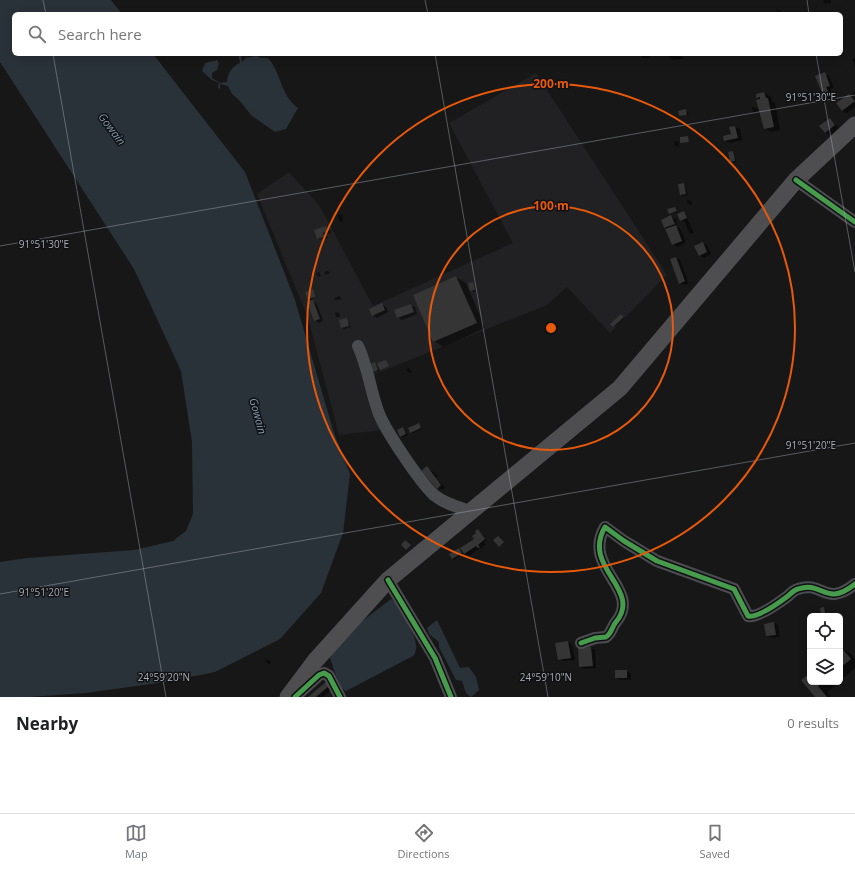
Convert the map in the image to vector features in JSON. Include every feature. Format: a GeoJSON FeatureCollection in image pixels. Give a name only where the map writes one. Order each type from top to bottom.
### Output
{"type":"FeatureCollection","features":[{"type":"Feature","properties":{"kind":"highway"},"geometry":{"type":"LineString","coordinates":[[288,697],[315,661],[388,580],[620,388],[796,180],[855,125]]}},
{"type":"Feature","properties":{"kind":"street"},"geometry":{"type":"LineString","coordinates":[[796,180],[855,222]]}},
{"type":"Feature","properties":{"kind":"street"},"geometry":{"type":"LineString","coordinates":[[358,346],[365,361],[378,412],[398,446],[434,495],[448,504],[470,512]]}},
{"type":"Feature","properties":{"kind":"street"},"geometry":{"type":"LineString","coordinates":[[581,643],[596,638],[606,637],[622,612],[624,606],[621,595],[603,565],[599,551],[599,539],[605,527],[624,541],[657,561],[734,589],[748,616],[757,616],[797,589],[806,587],[814,588],[830,595],[840,594],[855,584]]}},
{"type":"Feature","properties":{"kind":"street"},"geometry":{"type":"LineString","coordinates":[[388,580],[435,658],[451,697]]}},
{"type":"Feature","properties":{"kind":"street"},"geometry":{"type":"LineString","coordinates":[[295,697],[319,675],[324,673],[329,676],[340,697]]}},
{"type":"Feature","properties":{"kind":"shaded area"},"geometry":{"type":"Polygon","coordinates":[[[536,73],[667,275],[610,333],[567,287],[547,305],[375,374],[382,430],[339,435],[308,318],[257,194],[289,172],[319,205],[373,306],[513,243],[449,123],[536,73]]]}},
{"type":"Feature","properties":{"kind":"water","name":"Gowain"},"geometry":{"type":"Polygon","coordinates":[[[0,0],[111,0],[120,12],[12,12],[12,56],[155,56],[245,172],[295,300],[334,433],[350,474],[343,533],[321,593],[280,639],[215,672],[165,682],[86,693],[29,697],[0,697],[0,562],[27,558],[134,550],[173,541],[186,531],[193,514],[192,442],[181,371],[134,269],[0,62],[0,0]]]}},
{"type":"Feature","properties":{"kind":"water"},"geometry":{"type":"Polygon","coordinates":[[[238,56],[241,56],[242,62],[246,58],[256,56],[268,58],[273,65],[287,96],[298,108],[286,129],[275,132],[251,115],[240,101],[232,94],[228,86],[220,84],[220,89],[218,88],[219,83],[212,80],[202,71],[205,63],[217,60],[219,63],[217,70],[212,73],[212,78],[220,83],[227,82],[230,71],[234,66],[240,63],[238,56]]]}},
{"type":"Feature","properties":{"kind":"water"},"geometry":{"type":"Polygon","coordinates":[[[391,599],[396,602],[411,629],[416,644],[416,651],[413,656],[346,691],[340,687],[330,658],[330,652],[339,639],[391,599]]]}},
{"type":"Feature","properties":{"kind":"water"},"geometry":{"type":"Polygon","coordinates":[[[437,620],[460,668],[469,667],[476,677],[479,690],[471,697],[466,693],[462,681],[456,680],[439,647],[439,642],[429,634],[427,628],[437,620]]]}},
{"type":"Feature","properties":{"kind":"building"},"geometry":{"type":"Polygon","coordinates":[[[825,72],[830,86],[826,87],[830,95],[824,97],[815,76],[825,72]]]}},
{"type":"Feature","properties":{"kind":"building"},"geometry":{"type":"Polygon","coordinates":[[[764,92],[766,98],[768,98],[774,127],[764,129],[756,100],[760,99],[760,97],[756,98],[756,94],[764,92]]]}},
{"type":"Feature","properties":{"kind":"building"},"geometry":{"type":"Polygon","coordinates":[[[849,94],[855,101],[842,111],[836,103],[849,94]]]}},
{"type":"Feature","properties":{"kind":"building"},"geometry":{"type":"Polygon","coordinates":[[[686,109],[687,115],[679,116],[678,111],[686,109]]]}},
{"type":"Feature","properties":{"kind":"building"},"geometry":{"type":"Polygon","coordinates":[[[830,118],[835,125],[825,133],[819,126],[830,118]]]}},
{"type":"Feature","properties":{"kind":"building"},"geometry":{"type":"Polygon","coordinates":[[[735,126],[738,138],[724,141],[723,136],[731,134],[729,127],[735,126]]]}},
{"type":"Feature","properties":{"kind":"building"},"geometry":{"type":"Polygon","coordinates":[[[688,136],[689,142],[680,143],[680,137],[688,136]]]}},
{"type":"Feature","properties":{"kind":"building"},"geometry":{"type":"Polygon","coordinates":[[[733,151],[735,161],[730,162],[728,152],[733,151]]]}},
{"type":"Feature","properties":{"kind":"building"},"geometry":{"type":"Polygon","coordinates":[[[684,183],[686,194],[680,195],[678,184],[684,183]]]}},
{"type":"Feature","properties":{"kind":"building"},"geometry":{"type":"Polygon","coordinates":[[[675,207],[677,211],[669,214],[667,209],[675,207]]]}},
{"type":"Feature","properties":{"kind":"building"},"geometry":{"type":"Polygon","coordinates":[[[684,211],[687,218],[680,221],[677,214],[684,211]]]}},
{"type":"Feature","properties":{"kind":"building"},"geometry":{"type":"Polygon","coordinates":[[[671,215],[675,224],[664,228],[661,220],[671,215]]]}},
{"type":"Feature","properties":{"kind":"building"},"geometry":{"type":"Polygon","coordinates":[[[676,225],[682,241],[672,245],[665,229],[676,225]]]}},
{"type":"Feature","properties":{"kind":"building"},"geometry":{"type":"Polygon","coordinates":[[[326,226],[328,231],[323,233],[324,236],[317,239],[314,230],[326,226]]]}},
{"type":"Feature","properties":{"kind":"building"},"geometry":{"type":"Polygon","coordinates":[[[703,242],[707,252],[699,256],[694,246],[703,242]]]}},
{"type":"Feature","properties":{"kind":"building"},"geometry":{"type":"Polygon","coordinates":[[[676,257],[685,281],[679,284],[670,259],[676,257]]]}},
{"type":"Feature","properties":{"kind":"building"},"geometry":{"type":"Polygon","coordinates":[[[456,276],[477,323],[433,342],[413,295],[456,276]]]}},
{"type":"Feature","properties":{"kind":"building"},"geometry":{"type":"Polygon","coordinates":[[[473,282],[475,290],[470,291],[468,283],[473,282]]]}},
{"type":"Feature","properties":{"kind":"building"},"geometry":{"type":"Polygon","coordinates":[[[313,289],[316,297],[307,299],[305,292],[313,289]]]}},
{"type":"Feature","properties":{"kind":"building"},"geometry":{"type":"Polygon","coordinates":[[[313,300],[320,319],[314,321],[307,302],[313,300]]]}},
{"type":"Feature","properties":{"kind":"building"},"geometry":{"type":"Polygon","coordinates":[[[382,303],[385,310],[372,316],[369,309],[382,303]]]}},
{"type":"Feature","properties":{"kind":"building"},"geometry":{"type":"Polygon","coordinates":[[[411,304],[414,312],[397,318],[394,310],[411,304]]]}},
{"type":"Feature","properties":{"kind":"building"},"geometry":{"type":"Polygon","coordinates":[[[621,314],[624,317],[613,327],[610,324],[621,314]]]}},
{"type":"Feature","properties":{"kind":"building"},"geometry":{"type":"Polygon","coordinates":[[[347,318],[349,326],[341,328],[339,320],[347,318]]]}},
{"type":"Feature","properties":{"kind":"building"},"geometry":{"type":"Polygon","coordinates":[[[386,360],[389,366],[380,370],[377,363],[386,360]]]}},
{"type":"Feature","properties":{"kind":"building"},"geometry":{"type":"Polygon","coordinates":[[[375,362],[378,370],[373,372],[370,364],[375,362]]]}},
{"type":"Feature","properties":{"kind":"building"},"geometry":{"type":"Polygon","coordinates":[[[419,423],[421,428],[410,433],[408,428],[419,423]]]}},
{"type":"Feature","properties":{"kind":"building"},"geometry":{"type":"Polygon","coordinates":[[[403,427],[406,434],[400,437],[397,430],[403,427]]]}},
{"type":"Feature","properties":{"kind":"building"},"geometry":{"type":"Polygon","coordinates":[[[427,466],[441,485],[437,489],[421,471],[427,466]]]}},
{"type":"Feature","properties":{"kind":"building"},"geometry":{"type":"Polygon","coordinates":[[[478,529],[485,539],[478,545],[480,547],[478,548],[476,546],[464,554],[460,548],[474,539],[472,536],[478,529]]]}},
{"type":"Feature","properties":{"kind":"building"},"geometry":{"type":"Polygon","coordinates":[[[498,536],[504,542],[499,547],[493,540],[498,536]]]}},
{"type":"Feature","properties":{"kind":"building"},"geometry":{"type":"Polygon","coordinates":[[[405,540],[411,545],[406,550],[401,545],[405,540]]]}},
{"type":"Feature","properties":{"kind":"building"},"geometry":{"type":"Polygon","coordinates":[[[459,548],[462,553],[452,559],[449,554],[459,548]]]}},
{"type":"Feature","properties":{"kind":"building"},"geometry":{"type":"Polygon","coordinates":[[[824,607],[825,613],[821,613],[820,608],[824,607]]]}},
{"type":"Feature","properties":{"kind":"building"},"geometry":{"type":"Polygon","coordinates":[[[774,622],[776,635],[766,636],[764,624],[774,622]]]}},
{"type":"Feature","properties":{"kind":"building"},"geometry":{"type":"Polygon","coordinates":[[[568,641],[571,658],[558,660],[555,643],[568,641]]]}},
{"type":"Feature","properties":{"kind":"building"},"geometry":{"type":"Polygon","coordinates":[[[591,647],[593,666],[579,667],[578,648],[591,647]]]}},
{"type":"Feature","properties":{"kind":"building"},"geometry":{"type":"Polygon","coordinates":[[[843,649],[851,659],[843,666],[843,649]]]}},
{"type":"Feature","properties":{"kind":"building"},"geometry":{"type":"Polygon","coordinates":[[[615,670],[627,670],[627,678],[615,678],[615,670]]]}},
{"type":"Feature","properties":{"kind":"building"},"geometry":{"type":"Polygon","coordinates":[[[807,675],[807,685],[820,685],[818,686],[827,697],[815,697],[801,680],[807,675]]]}},
{"type":"Feature","properties":{"kind":"building"},"geometry":{"type":"Polygon","coordinates":[[[326,682],[329,686],[316,697],[308,697],[326,682]]]}},
{"type":"Feature","properties":{"kind":"cycle path"},"geometry":{"type":"LineString","coordinates":[[796,180],[855,222]]}},
{"type":"Feature","properties":{"kind":"cycle path"},"geometry":{"type":"LineString","coordinates":[[581,643],[595,638],[606,637],[611,632],[622,610],[622,599],[618,588],[600,554],[600,542],[605,527],[624,541],[657,561],[734,589],[748,616],[757,615],[769,609],[798,589],[806,587],[830,594],[837,594],[845,591],[855,584]]}},
{"type":"Feature","properties":{"kind":"cycle path"},"geometry":{"type":"LineString","coordinates":[[388,580],[435,658],[451,697]]}},
{"type":"Feature","properties":{"kind":"cycle path"},"geometry":{"type":"LineString","coordinates":[[295,697],[319,675],[324,673],[329,676],[340,697]]}}]}
